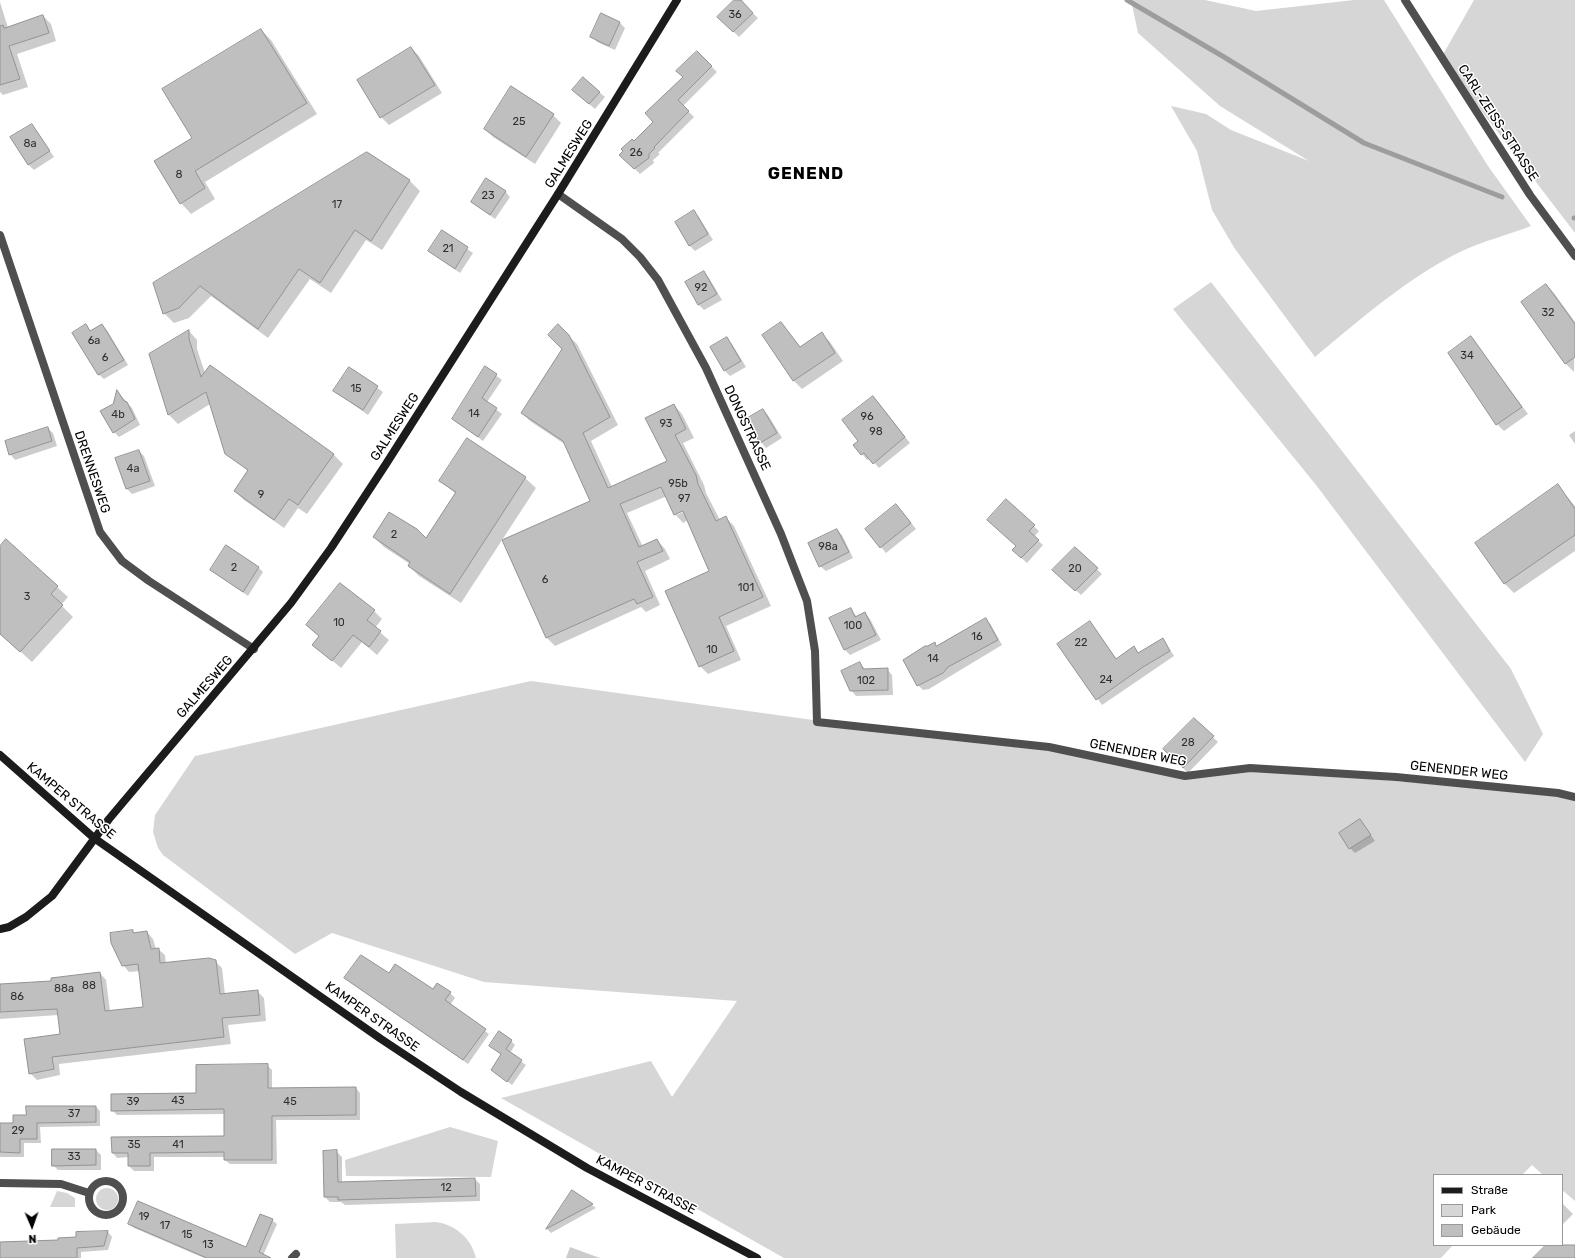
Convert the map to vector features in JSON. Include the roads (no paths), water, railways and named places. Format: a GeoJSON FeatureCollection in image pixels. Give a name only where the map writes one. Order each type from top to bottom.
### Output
{"type":"FeatureCollection","features":[{"type":"Feature","properties":{"kind":"street","name":"GALMESWEG"},"geometry":{"type":"LineString","coordinates":[[0,929],[10,927],[26,917],[52,896],[94,838],[291,603],[331,548],[558,194],[677,0]]}},
{"type":"Feature","properties":{"kind":"street","name":"CARL-ZEISS-STRASSE"},"geometry":{"type":"LineString","coordinates":[[1405,0],[1530,195],[1575,256]]}},
{"type":"Feature","properties":{"kind":"street","name":"DONGSTRASSE"},"geometry":{"type":"LineString","coordinates":[[558,194],[622,239],[640,257],[658,280],[706,368],[781,534],[807,601],[815,650],[817,722]]}},
{"type":"Feature","properties":{"kind":"street","name":"DRENNESWEG"},"geometry":{"type":"LineString","coordinates":[[0,235],[100,532],[122,561],[148,580],[254,649]]}},
{"type":"Feature","properties":{"kind":"street","name":"GENENDER WEG"},"geometry":{"type":"LineString","coordinates":[[817,722],[1049,747],[1185,776],[1250,768],[1396,776],[1558,793],[1575,797]]}},
{"type":"Feature","properties":{"kind":"street","name":"KAMPER STRASSE"},"geometry":{"type":"LineString","coordinates":[[0,756],[94,838],[381,1039],[461,1092],[587,1168],[757,1258]]}},
{"type":"Feature","properties":{"kind":"street"},"geometry":{"type":"LineString","coordinates":[[111,1182],[121,1191],[123,1198],[122,1205],[113,1214],[100,1215],[90,1206],[89,1193],[98,1183],[111,1182]]}},
{"type":"Feature","properties":{"kind":"street"},"geometry":{"type":"LineString","coordinates":[[0,1183],[61,1184],[89,1193]]}},
{"type":"Feature","properties":{"kind":"waterway"},"geometry":{"type":"LineString","coordinates":[[1127,0],[1224,57],[1364,143],[1502,197]]}},
{"type":"Feature","properties":{"kind":"district","name":"GENEND"},"geometry":{"type":"Point","coordinates":[806,174]}}]}
